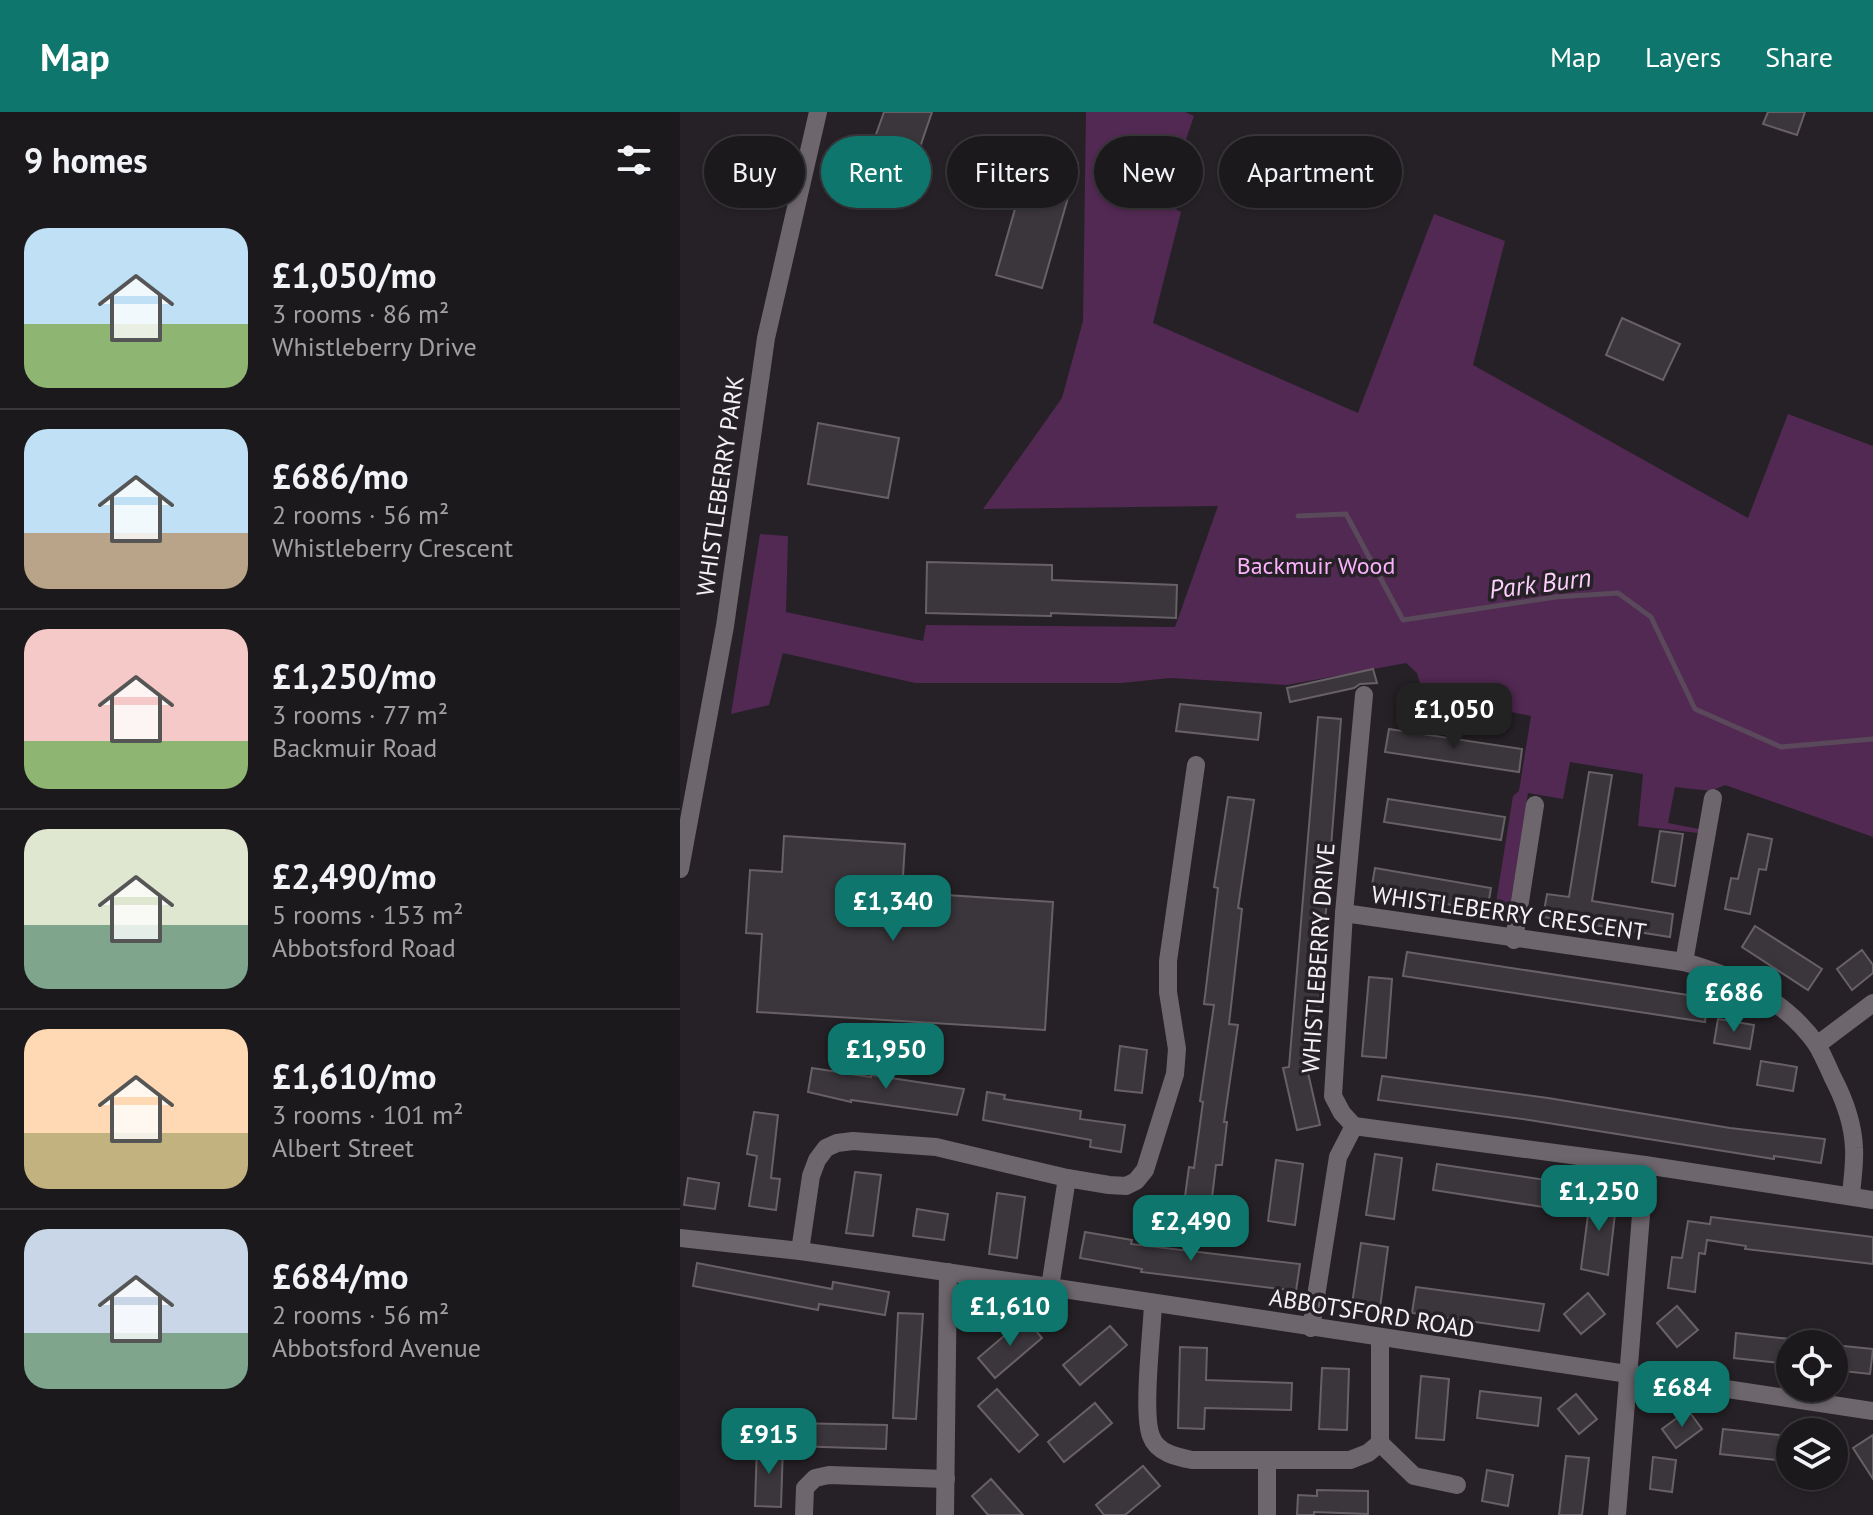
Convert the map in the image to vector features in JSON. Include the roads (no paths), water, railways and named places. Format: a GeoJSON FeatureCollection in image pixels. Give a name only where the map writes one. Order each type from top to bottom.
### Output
{"type":"FeatureCollection","features":[{"type":"Feature","properties":{"kind":"street","name":"WHISTLEBERRY PARK"},"geometry":{"type":"LineString","coordinates":[[680,869],[725,626],[766,338],[818,112]]}},
{"type":"Feature","properties":{"kind":"street","name":"WHISTLEBERRY DRIVE"},"geometry":{"type":"LineString","coordinates":[[1354,1126],[1333,1096],[1344,913],[1364,695]]}},
{"type":"Feature","properties":{"kind":"street"},"geometry":{"type":"LineString","coordinates":[[800,1251],[811,1176],[826,1148],[837,1143],[853,1141],[936,1147],[1067,1178],[1126,1186],[1136,1181],[1145,1170],[1175,1074],[1177,1049],[1168,992],[1168,961],[1196,765]]}},
{"type":"Feature","properties":{"kind":"street"},"geometry":{"type":"LineString","coordinates":[[1684,962],[1713,798]]}},
{"type":"Feature","properties":{"kind":"street"},"geometry":{"type":"LineString","coordinates":[[1514,940],[1535,805]]}},
{"type":"Feature","properties":{"kind":"street","name":"WHISTLEBERRY CRESCENT"},"geometry":{"type":"LineString","coordinates":[[1344,913],[1514,940],[1684,962],[1717,971],[1768,997],[1795,1020],[1817,1045],[1840,1091],[1851,1124],[1855,1150],[1851,1196]]}},
{"type":"Feature","properties":{"kind":"street"},"geometry":{"type":"LineString","coordinates":[[1817,1045],[1873,1003]]}},
{"type":"Feature","properties":{"kind":"street"},"geometry":{"type":"LineString","coordinates":[[1311,1328],[1338,1157],[1354,1126],[1645,1165],[1873,1200]]}},
{"type":"Feature","properties":{"kind":"street"},"geometry":{"type":"LineString","coordinates":[[1617,1515],[1645,1165]]}},
{"type":"Feature","properties":{"kind":"street"},"geometry":{"type":"LineString","coordinates":[[1050,1287],[1067,1178]]}},
{"type":"Feature","properties":{"kind":"street","name":"ABBOTSFORD ROAD"},"geometry":{"type":"LineString","coordinates":[[680,1238],[948,1272],[1873,1411]]}},
{"type":"Feature","properties":{"kind":"street"},"geometry":{"type":"LineString","coordinates":[[945,1515],[948,1272]]}},
{"type":"Feature","properties":{"kind":"street"},"geometry":{"type":"LineString","coordinates":[[1153,1304],[1148,1417],[1151,1437],[1159,1449],[1192,1460],[1350,1460],[1368,1453],[1380,1443]]}},
{"type":"Feature","properties":{"kind":"street"},"geometry":{"type":"LineString","coordinates":[[1380,1338],[1380,1443],[1414,1476],[1457,1485]]}},
{"type":"Feature","properties":{"kind":"street"},"geometry":{"type":"LineString","coordinates":[[1267,1460],[1267,1515]]}},
{"type":"Feature","properties":{"kind":"street"},"geometry":{"type":"LineString","coordinates":[[804,1515],[805,1488],[815,1478],[829,1475],[946,1479]]}},
{"type":"Feature","properties":{"kind":"waterway","name":"Park Burn"},"geometry":{"type":"LineString","coordinates":[[1298,516],[1346,514],[1403,620],[1556,597],[1618,593],[1651,617],[1695,709],[1781,747],[1873,739]]}},
{"type":"Feature","properties":{"kind":"park label","name":"Backmuir Wood"},"geometry":{"type":"Point","coordinates":[1316,565]}}]}
